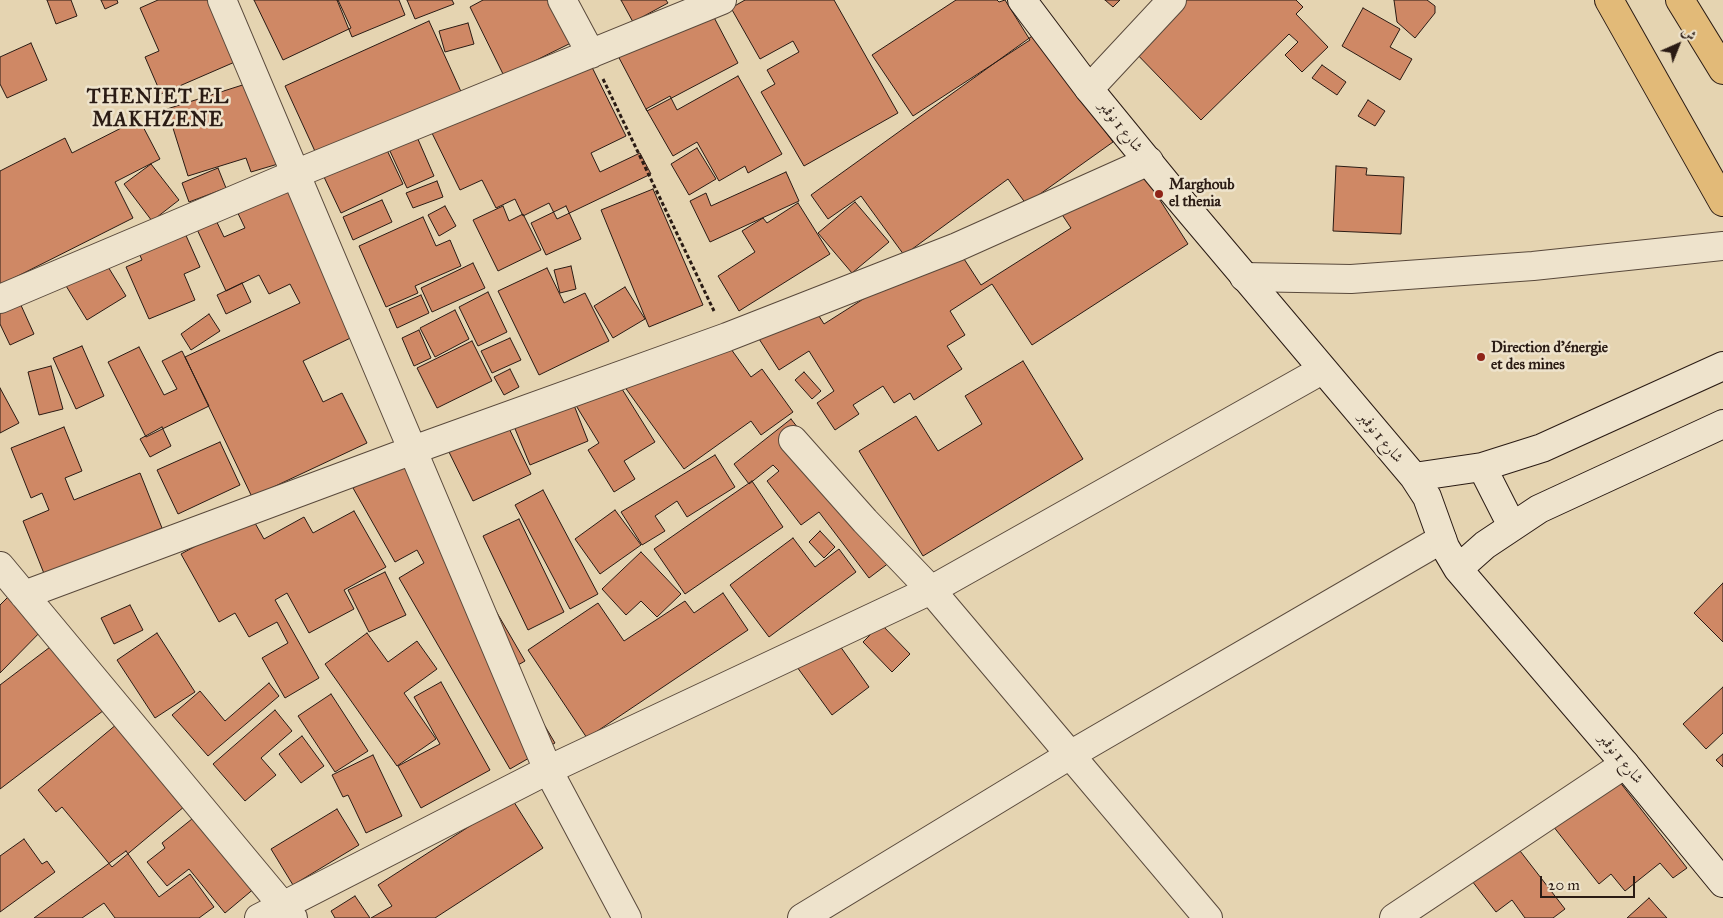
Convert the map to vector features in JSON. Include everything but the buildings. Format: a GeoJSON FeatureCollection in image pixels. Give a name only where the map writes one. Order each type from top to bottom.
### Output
{"type":"FeatureCollection","features":[{"type":"Feature","properties":{"kind":"main road"},"geometry":{"type":"LineString","coordinates":[[1609,0],[1723,202]]}},
{"type":"Feature","properties":{"kind":"main road"},"geometry":{"type":"LineString","coordinates":[[1680,0],[1723,70]]}},
{"type":"Feature","properties":{"kind":"street"},"geometry":{"type":"LineString","coordinates":[[222,0],[548,770],[627,918]]}},
{"type":"Feature","properties":{"kind":"street"},"geometry":{"type":"LineString","coordinates":[[562,0],[591,54]]}},
{"type":"Feature","properties":{"kind":"street"},"geometry":{"type":"LineString","coordinates":[[0,299],[295,174],[722,0]]}},
{"type":"Feature","properties":{"kind":"street","name":"شارع 1 نوفمبر"},"geometry":{"type":"LineString","coordinates":[[1022,0],[1089,89],[1244,277],[1414,477],[1433,509],[1442,539],[1458,569],[1625,764],[1723,883]]}},
{"type":"Feature","properties":{"kind":"street"},"geometry":{"type":"LineString","coordinates":[[1089,89],[1172,0]]}},
{"type":"Feature","properties":{"kind":"street"},"geometry":{"type":"LineString","coordinates":[[24,595],[413,450],[726,337],[957,247],[1149,161]]}},
{"type":"Feature","properties":{"kind":"street"},"geometry":{"type":"LineString","coordinates":[[1244,277],[1351,279],[1533,266],[1723,246]]}},
{"type":"Feature","properties":{"kind":"street"},"geometry":{"type":"LineString","coordinates":[[1414,477],[1482,467],[1542,448],[1723,366]]}},
{"type":"Feature","properties":{"kind":"street"},"geometry":{"type":"LineString","coordinates":[[259,918],[288,911],[548,770],[931,590],[1322,370]]}},
{"type":"Feature","properties":{"kind":"street"},"geometry":{"type":"LineString","coordinates":[[1458,569],[1485,545],[1512,526],[1568,495],[1723,424]]}},
{"type":"Feature","properties":{"kind":"street"},"geometry":{"type":"LineString","coordinates":[[793,440],[865,521],[931,590],[1208,918]]}},
{"type":"Feature","properties":{"kind":"street"},"geometry":{"type":"LineString","coordinates":[[1482,467],[1512,526]]}},
{"type":"Feature","properties":{"kind":"street"},"geometry":{"type":"LineString","coordinates":[[802,918],[1070,755],[1442,539]]}},
{"type":"Feature","properties":{"kind":"street"},"geometry":{"type":"LineString","coordinates":[[0,566],[288,911]]}},
{"type":"Feature","properties":{"kind":"street"},"geometry":{"type":"LineString","coordinates":[[1394,918],[1625,764]]}},
{"type":"Feature","properties":{"kind":"path"},"geometry":{"type":"LineString","coordinates":[[591,54],[726,337]]}},
{"type":"Feature","properties":{"kind":"place","name":"Marghoub el thenia"},"geometry":{"type":"Point","coordinates":[1159,194]}},
{"type":"Feature","properties":{"kind":"place","name":"Direction d'énergie et des mines"},"geometry":{"type":"Point","coordinates":[1481,357]}},
{"type":"Feature","properties":{"kind":"district","name":"THENIET EL MAKHZENE"},"geometry":{"type":"Point","coordinates":[158,110]}}]}
